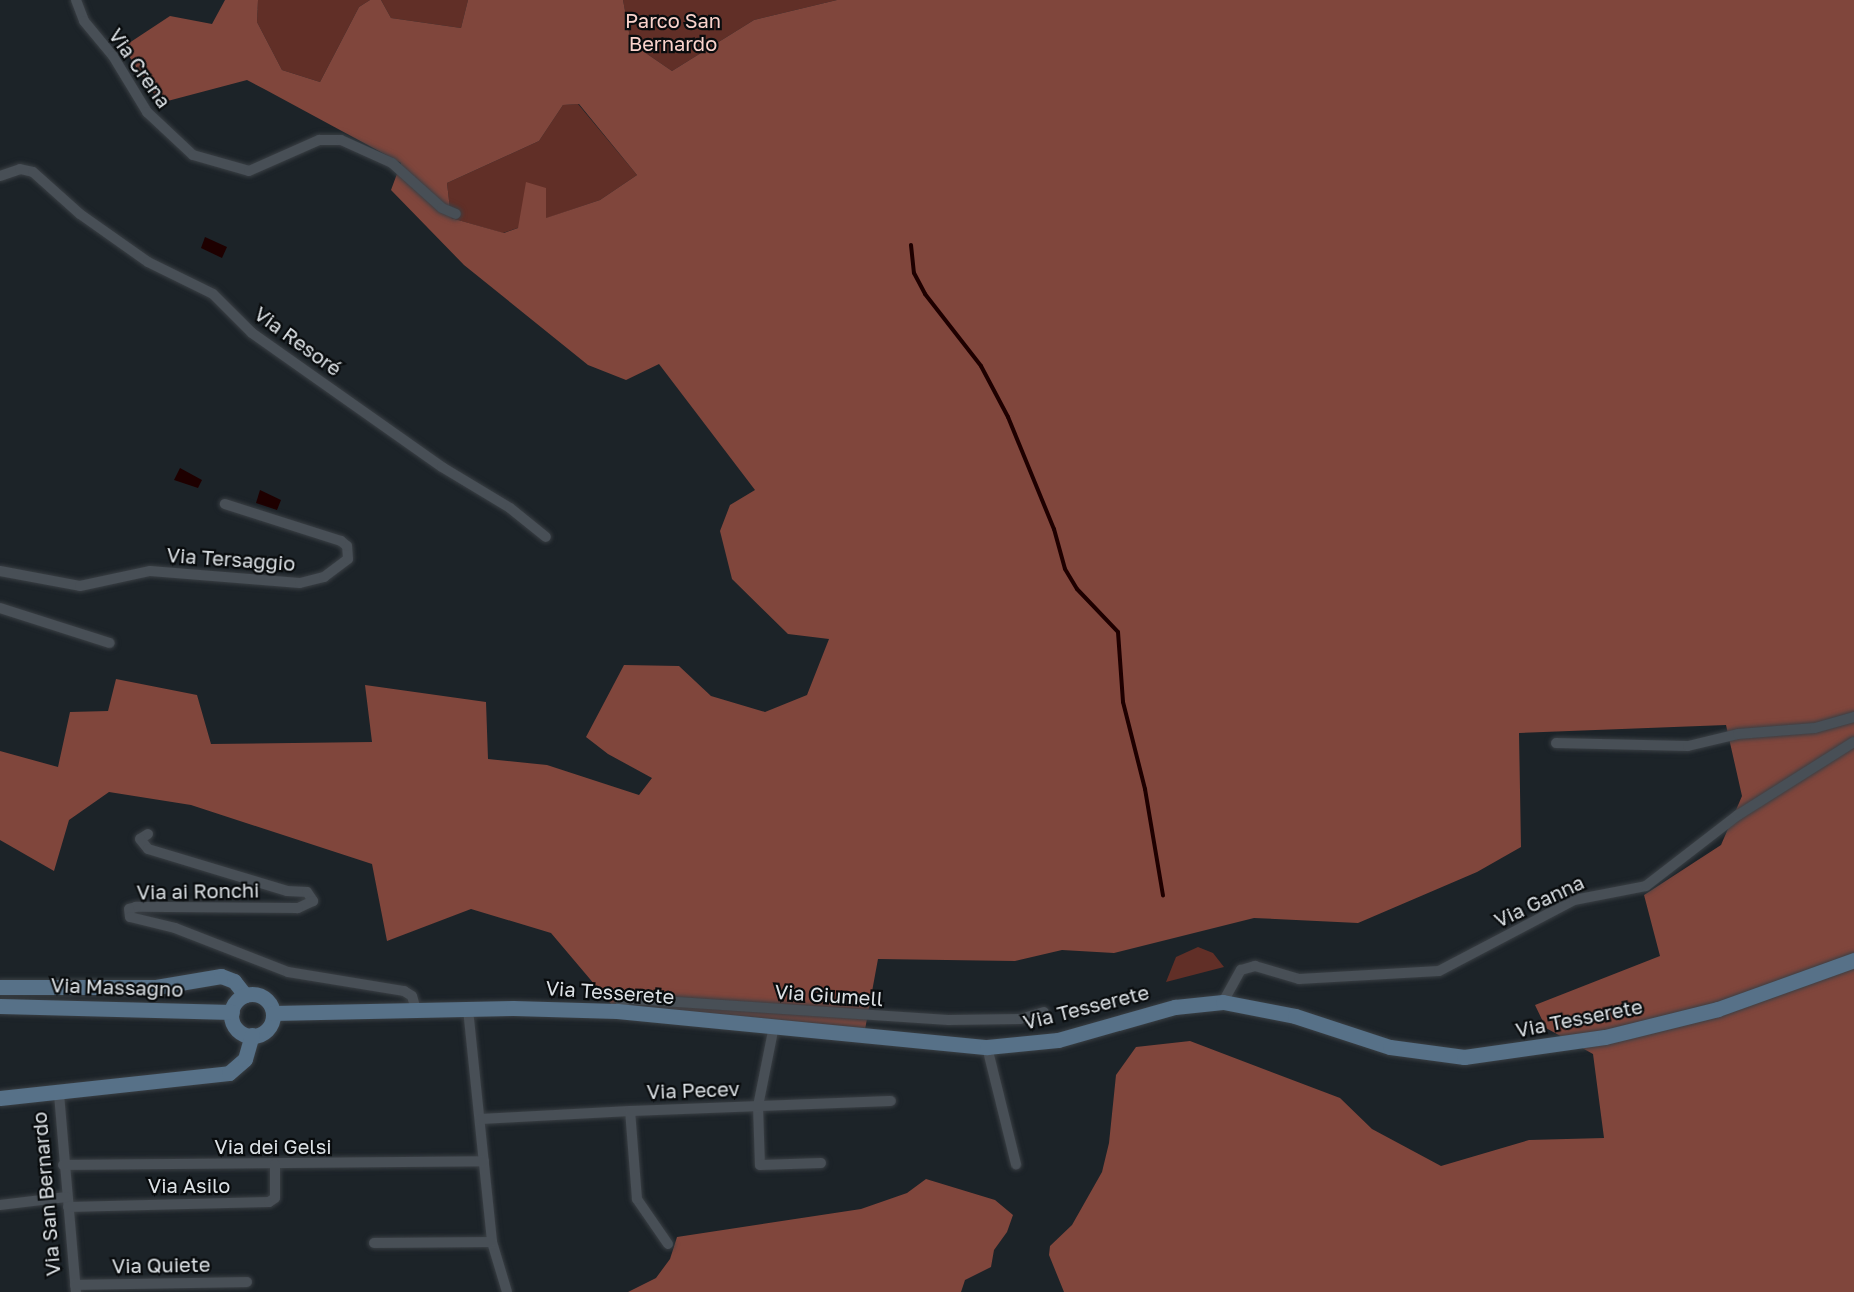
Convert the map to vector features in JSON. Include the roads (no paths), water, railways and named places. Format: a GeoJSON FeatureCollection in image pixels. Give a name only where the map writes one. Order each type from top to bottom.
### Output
{"type":"FeatureCollection","features":[{"type":"Feature","properties":{"kind":"main road","name":"Via Tesserete"},"geometry":{"type":"LineString","coordinates":[[273,1013],[468,1009],[616,1011],[987,1047],[1058,1040],[1175,1007],[1223,1002],[1295,1016],[1390,1047],[1436,1055],[1477,1056],[1605,1037],[1718,1009],[1854,960]]}},
{"type":"Feature","properties":{"kind":"main road"},"geometry":{"type":"LineString","coordinates":[[0,987],[156,987],[221,976],[234,981],[245,995]]}},
{"type":"Feature","properties":{"kind":"main road"},"geometry":{"type":"LineString","coordinates":[[245,995],[264,997],[273,1013],[270,1026],[252,1035],[235,1027],[232,1012],[236,1002],[245,995]]}},
{"type":"Feature","properties":{"kind":"main road","name":"Via Massagno"},"geometry":{"type":"LineString","coordinates":[[0,1006],[232,1012]]}},
{"type":"Feature","properties":{"kind":"main road","name":"Via San Bernardo"},"geometry":{"type":"LineString","coordinates":[[59,1094],[229,1073],[244,1059],[252,1035]]}},
{"type":"Feature","properties":{"kind":"main road"},"geometry":{"type":"LineString","coordinates":[[0,1098],[59,1094]]}},
{"type":"Feature","properties":{"kind":"street","name":"Via Crena"},"geometry":{"type":"LineString","coordinates":[[76,0],[84,21],[113,56],[147,112],[194,155],[249,171],[319,140],[341,140],[370,151],[392,163],[442,208],[456,214]]}},
{"type":"Feature","properties":{"kind":"street","name":"Via Resoré"},"geometry":{"type":"LineString","coordinates":[[0,176],[20,169],[33,172],[80,214],[148,262],[213,294],[252,333],[442,468],[510,508],[546,537]]}},
{"type":"Feature","properties":{"kind":"street","name":"Via Tersaggio"},"geometry":{"type":"LineString","coordinates":[[0,571],[80,586],[150,571],[300,583],[324,577],[348,559],[347,546],[341,541],[225,504]]}},
{"type":"Feature","properties":{"kind":"street"},"geometry":{"type":"LineString","coordinates":[[0,608],[110,643]]}},
{"type":"Feature","properties":{"kind":"street"},"geometry":{"type":"LineString","coordinates":[[1556,743],[1688,746],[1738,734],[1815,728],[1854,717]]}},
{"type":"Feature","properties":{"kind":"street","name":"Via Ganna"},"geometry":{"type":"LineString","coordinates":[[1223,1002],[1241,970],[1255,966],[1299,979],[1438,971],[1574,900],[1646,886],[1738,815],[1854,742]]}},
{"type":"Feature","properties":{"kind":"street","name":"Via ai Ronchi"},"geometry":{"type":"LineString","coordinates":[[148,834],[140,839],[148,849],[287,891],[307,892],[313,901],[298,908],[136,907],[129,909],[130,917],[175,928],[288,972],[404,991],[412,996],[416,1010]]}},
{"type":"Feature","properties":{"kind":"street","name":"Via Giumell"},"geometry":{"type":"LineString","coordinates":[[616,1011],[623,1001],[632,999],[948,1020],[1020,1019],[1044,1012]]}},
{"type":"Feature","properties":{"kind":"street"},"geometry":{"type":"LineString","coordinates":[[468,1009],[492,1242],[507,1292]]}},
{"type":"Feature","properties":{"kind":"street","name":"Via Pecev"},"geometry":{"type":"LineString","coordinates":[[774,1026],[758,1106],[760,1165],[821,1163]]}},
{"type":"Feature","properties":{"kind":"street"},"geometry":{"type":"LineString","coordinates":[[987,1047],[1016,1164]]}},
{"type":"Feature","properties":{"kind":"street","name":"Via San Bernardo"},"geometry":{"type":"LineString","coordinates":[[59,1094],[63,1165],[76,1288]]}},
{"type":"Feature","properties":{"kind":"street","name":"Via Pecev"},"geometry":{"type":"LineString","coordinates":[[668,1244],[637,1199],[630,1111],[891,1101]]}},
{"type":"Feature","properties":{"kind":"street"},"geometry":{"type":"LineString","coordinates":[[481,1119],[630,1111]]}},
{"type":"Feature","properties":{"kind":"street","name":"Via dei Gelsi"},"geometry":{"type":"LineString","coordinates":[[63,1165],[484,1161]]}},
{"type":"Feature","properties":{"kind":"street","name":"Via Asilo"},"geometry":{"type":"LineString","coordinates":[[68,1202],[269,1202],[274,1198],[275,1164]]}},
{"type":"Feature","properties":{"kind":"street"},"geometry":{"type":"LineString","coordinates":[[0,1205],[68,1202]]}},
{"type":"Feature","properties":{"kind":"street"},"geometry":{"type":"LineString","coordinates":[[374,1243],[492,1242]]}},
{"type":"Feature","properties":{"kind":"street","name":"Via Quiete"},"geometry":{"type":"LineString","coordinates":[[76,1288],[247,1282]]}},
{"type":"Feature","properties":{"kind":"waterway"},"geometry":{"type":"LineString","coordinates":[[911,245],[914,273],[925,294],[981,366],[1008,417],[1054,529],[1065,569],[1077,589],[1118,632],[1123,702],[1145,789],[1163,895]]}},
{"type":"Feature","properties":{"kind":"park label","name":"Parco San Bernardo"},"geometry":{"type":"Point","coordinates":[673,32]}}]}
